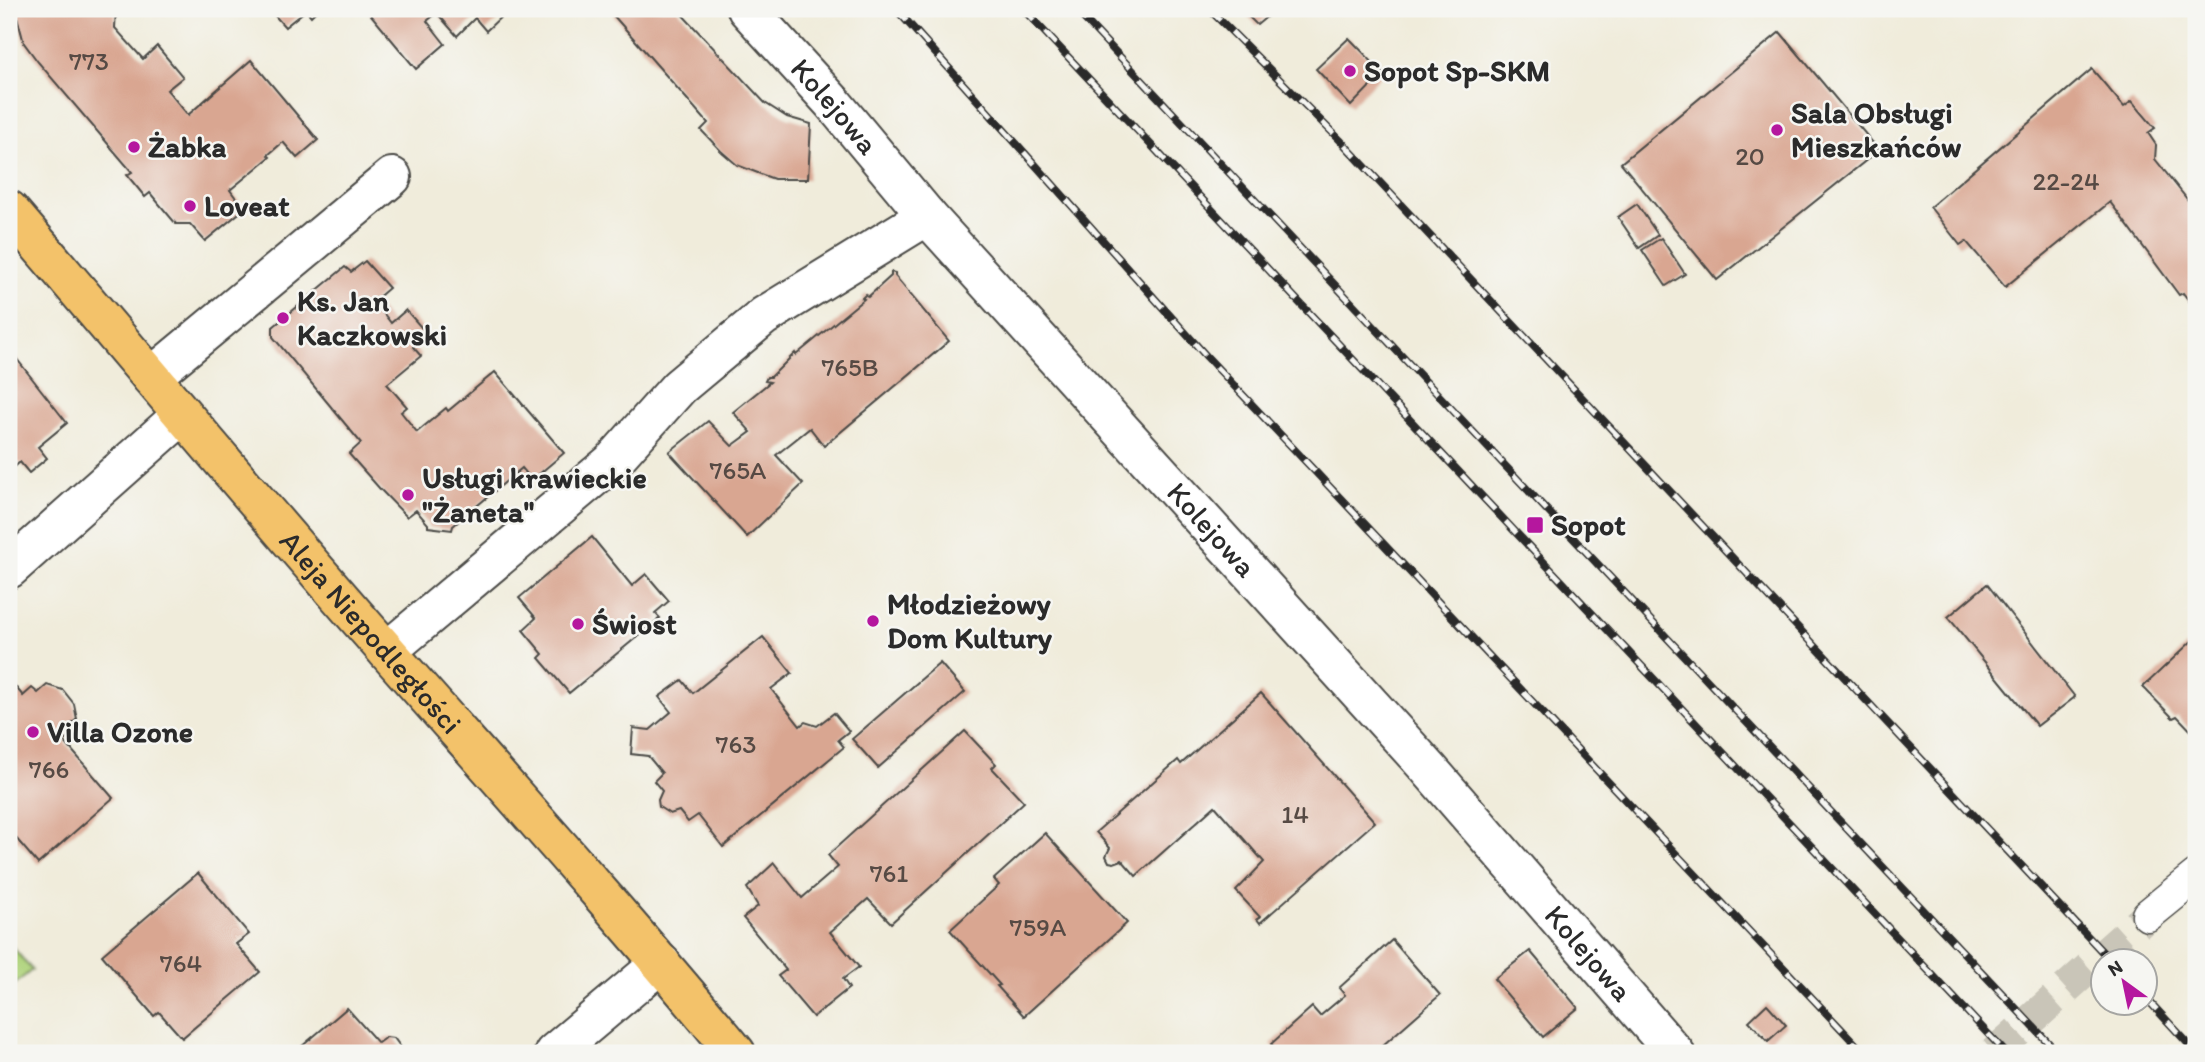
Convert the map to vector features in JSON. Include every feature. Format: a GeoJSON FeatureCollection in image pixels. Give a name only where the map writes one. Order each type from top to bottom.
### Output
{"type":"FeatureCollection","features":[{"type":"Feature","properties":{"kind":"main road","name":"Aleja Niepodległości"},"geometry":{"type":"LineString","coordinates":[[9,210],[182,415],[387,651],[551,834],[736,1053]]}},
{"type":"Feature","properties":{"kind":"street","name":"Kolejowa"},"geometry":{"type":"LineString","coordinates":[[747,9],[832,102],[927,216],[1335,669],[1428,768],[1675,1053]]}},
{"type":"Feature","properties":{"kind":"street"},"geometry":{"type":"LineString","coordinates":[[151,377],[393,177]]}},
{"type":"Feature","properties":{"kind":"street"},"geometry":{"type":"LineString","coordinates":[[387,651],[612,462],[679,387],[764,316],[927,216]]}},
{"type":"Feature","properties":{"kind":"street"},"geometry":{"type":"LineString","coordinates":[[9,569],[182,415]]}},
{"type":"Feature","properties":{"kind":"street"},"geometry":{"type":"LineString","coordinates":[[2148,915],[2196,876]]}},
{"type":"Feature","properties":{"kind":"street"},"geometry":{"type":"LineString","coordinates":[[554,1053],[662,963]]}},
{"type":"Feature","properties":{"kind":"green space"},"geometry":{"type":"Polygon","coordinates":[[[9,943],[32,970],[9,989],[9,943]]]}},
{"type":"Feature","properties":{"kind":"building"},"geometry":{"type":"Polygon","coordinates":[[[15,9],[116,9],[115,28],[143,59],[157,46],[183,77],[167,90],[188,115],[251,60],[318,140],[297,158],[283,142],[268,155],[270,157],[230,190],[244,209],[205,241],[190,224],[176,224],[150,193],[145,197],[127,175],[132,172],[24,43],[15,9]]]}},
{"type":"Feature","properties":{"kind":"building"},"geometry":{"type":"Polygon","coordinates":[[[269,9],[318,9],[311,16],[306,10],[285,27],[269,9]]]}},
{"type":"Feature","properties":{"kind":"building"},"geometry":{"type":"Polygon","coordinates":[[[366,9],[508,10],[486,31],[475,18],[457,36],[437,13],[427,21],[445,44],[416,69],[366,9]]]}},
{"type":"Feature","properties":{"kind":"building"},"geometry":{"type":"Polygon","coordinates":[[[620,9],[677,9],[765,103],[787,117],[811,124],[808,179],[774,179],[737,165],[721,151],[701,130],[708,123],[613,15],[620,9]]]}},
{"type":"Feature","properties":{"kind":"building"},"geometry":{"type":"Polygon","coordinates":[[[1241,9],[1276,9],[1257,25],[1241,9]]]}},
{"type":"Feature","properties":{"kind":"building"},"geometry":{"type":"Polygon","coordinates":[[[1780,32],[1879,150],[1717,280],[1621,163],[1780,32]]]}},
{"type":"Feature","properties":{"kind":"building","name":"Sopot Sp-SKM"},"geometry":{"type":"Polygon","coordinates":[[[1349,38],[1383,73],[1351,106],[1316,69],[1349,38]]]}},
{"type":"Feature","properties":{"kind":"building"},"geometry":{"type":"Polygon","coordinates":[[[2092,69],[2124,107],[2132,101],[2155,128],[2148,133],[2156,145],[2155,159],[2196,208],[2196,310],[2183,293],[2179,295],[2110,202],[2005,287],[1966,241],[1960,245],[1930,207],[2092,69]]]}},
{"type":"Feature","properties":{"kind":"building"},"geometry":{"type":"Polygon","coordinates":[[[1637,204],[1658,235],[1639,248],[1618,217],[1637,204]]]}},
{"type":"Feature","properties":{"kind":"building"},"geometry":{"type":"Polygon","coordinates":[[[1661,238],[1685,274],[1666,286],[1642,250],[1661,238]]]}},
{"type":"Feature","properties":{"kind":"building"},"geometry":{"type":"Polygon","coordinates":[[[365,261],[389,288],[374,301],[391,323],[406,310],[428,335],[413,347],[421,356],[387,384],[407,407],[401,412],[417,432],[446,408],[448,411],[495,372],[564,453],[532,480],[522,468],[453,526],[452,530],[428,527],[416,510],[407,517],[380,489],[349,454],[361,443],[273,337],[273,327],[345,267],[351,272],[365,261]]]}},
{"type":"Feature","properties":{"kind":"building"},"geometry":{"type":"Polygon","coordinates":[[[891,272],[895,273],[949,341],[824,446],[810,428],[776,455],[803,484],[747,537],[669,452],[708,421],[732,446],[751,432],[733,412],[770,382],[765,381],[767,377],[771,377],[795,353],[796,355],[864,299],[862,298],[866,294],[868,297],[891,276],[891,272]]]}},
{"type":"Feature","properties":{"kind":"building"},"geometry":{"type":"Polygon","coordinates":[[[9,349],[67,423],[38,447],[47,458],[29,473],[20,462],[9,472],[9,349]]]}},
{"type":"Feature","properties":{"kind":"building"},"geometry":{"type":"Polygon","coordinates":[[[592,537],[632,586],[646,574],[669,601],[655,613],[660,618],[569,693],[539,658],[543,654],[523,630],[536,618],[519,598],[592,537]]]}},
{"type":"Feature","properties":{"kind":"building"},"geometry":{"type":"Polygon","coordinates":[[[1987,584],[2075,697],[2037,726],[1948,617],[1987,584]]]}},
{"type":"Feature","properties":{"kind":"building"},"geometry":{"type":"Polygon","coordinates":[[[763,637],[792,673],[771,689],[800,726],[805,722],[817,726],[834,713],[849,731],[838,740],[844,747],[723,847],[698,815],[688,822],[679,811],[670,814],[659,807],[658,800],[662,791],[654,781],[662,773],[648,756],[631,754],[633,728],[650,730],[671,712],[659,697],[682,680],[693,693],[763,637]]]}},
{"type":"Feature","properties":{"kind":"building"},"geometry":{"type":"Polygon","coordinates":[[[2196,637],[2196,736],[2177,716],[2173,718],[2143,687],[2196,637]]]}},
{"type":"Feature","properties":{"kind":"building"},"geometry":{"type":"Polygon","coordinates":[[[940,663],[965,692],[878,768],[852,739],[940,663]]]}},
{"type":"Feature","properties":{"kind":"building"},"geometry":{"type":"Polygon","coordinates":[[[9,679],[23,696],[32,688],[38,693],[47,685],[63,690],[74,704],[77,719],[68,727],[73,733],[64,741],[113,798],[38,864],[9,830],[9,679]]]}},
{"type":"Feature","properties":{"kind":"building"},"geometry":{"type":"Polygon","coordinates":[[[1261,693],[1375,822],[1260,923],[1257,919],[1260,917],[1236,891],[1264,862],[1215,806],[1136,876],[1122,860],[1109,862],[1106,856],[1110,848],[1096,832],[1178,760],[1181,764],[1261,693]]]}},
{"type":"Feature","properties":{"kind":"building"},"geometry":{"type":"Polygon","coordinates":[[[965,731],[996,764],[992,768],[1024,802],[891,923],[868,899],[830,932],[859,967],[843,979],[849,988],[813,1017],[778,976],[786,970],[743,918],[758,906],[747,888],[774,863],[802,898],[838,867],[828,855],[965,731]]]}},
{"type":"Feature","properties":{"kind":"building"},"geometry":{"type":"Polygon","coordinates":[[[1045,833],[1127,923],[1024,1016],[950,930],[999,885],[994,879],[1045,833]]]}},
{"type":"Feature","properties":{"kind":"building"},"geometry":{"type":"Polygon","coordinates":[[[198,873],[249,934],[236,944],[260,972],[182,1038],[159,1012],[154,1016],[102,955],[198,873]]]}},
{"type":"Feature","properties":{"kind":"building"},"geometry":{"type":"Polygon","coordinates":[[[1392,940],[1440,995],[1374,1053],[1280,1053],[1271,1044],[1312,1007],[1320,1016],[1345,995],[1339,988],[1392,940]]]}},
{"type":"Feature","properties":{"kind":"building"},"geometry":{"type":"Polygon","coordinates":[[[1530,951],[1578,1008],[1543,1037],[1494,979],[1530,951]]]}},
{"type":"Feature","properties":{"kind":"building"},"geometry":{"type":"Polygon","coordinates":[[[1767,1004],[1786,1025],[1768,1041],[1749,1021],[1767,1004]]]}},
{"type":"Feature","properties":{"kind":"building"},"geometry":{"type":"Polygon","coordinates":[[[347,1008],[378,1043],[386,1037],[394,1038],[405,1053],[294,1053],[347,1008]]]}},
{"type":"Feature","properties":{"kind":"tunnel"},"geometry":{"type":"LineString","coordinates":[[1994,1053],[2148,915]]}},
{"type":"Feature","properties":{"kind":"railway"},"geometry":{"type":"LineString","coordinates":[[896,9],[1207,357],[1864,1053]]}},
{"type":"Feature","properties":{"kind":"railway"},"geometry":{"type":"LineString","coordinates":[[1023,9],[2006,1053]]}},
{"type":"Feature","properties":{"kind":"railway"},"geometry":{"type":"LineString","coordinates":[[1075,9],[2058,1053]]}},
{"type":"Feature","properties":{"kind":"railway"},"geometry":{"type":"LineString","coordinates":[[1209,9],[1340,140],[2097,946]]}},
{"type":"Feature","properties":{"kind":"railway"},"geometry":{"type":"LineString","coordinates":[[2160,1013],[2196,1052]]}},
{"type":"Feature","properties":{"kind":"place","name":"Sopot Sp-SKM"},"geometry":{"type":"Point","coordinates":[1350,71]}},
{"type":"Feature","properties":{"kind":"place","name":"Sala Obsługi Mieszkańców"},"geometry":{"type":"Point","coordinates":[1777,130]}},
{"type":"Feature","properties":{"kind":"place","name":"Żabka"},"geometry":{"type":"Point","coordinates":[134,147]}},
{"type":"Feature","properties":{"kind":"place","name":"Loveat"},"geometry":{"type":"Point","coordinates":[190,206]}},
{"type":"Feature","properties":{"kind":"place","name":"Ks. Jan Kaczkowski"},"geometry":{"type":"Point","coordinates":[283,318]}},
{"type":"Feature","properties":{"kind":"place","name":"Usługi krawieckie \"Żaneta\""},"geometry":{"type":"Point","coordinates":[408,495]}},
{"type":"Feature","properties":{"kind":"place","name":"Sopot"},"geometry":{"type":"Point","coordinates":[1535,525]}},
{"type":"Feature","properties":{"kind":"place","name":"Młodzieżowy Dom Kultury"},"geometry":{"type":"Point","coordinates":[873,621]}},
{"type":"Feature","properties":{"kind":"place","name":"Świost"},"geometry":{"type":"Point","coordinates":[578,624]}},
{"type":"Feature","properties":{"kind":"place","name":"Villa Ozone"},"geometry":{"type":"Point","coordinates":[33,732]}}]}
